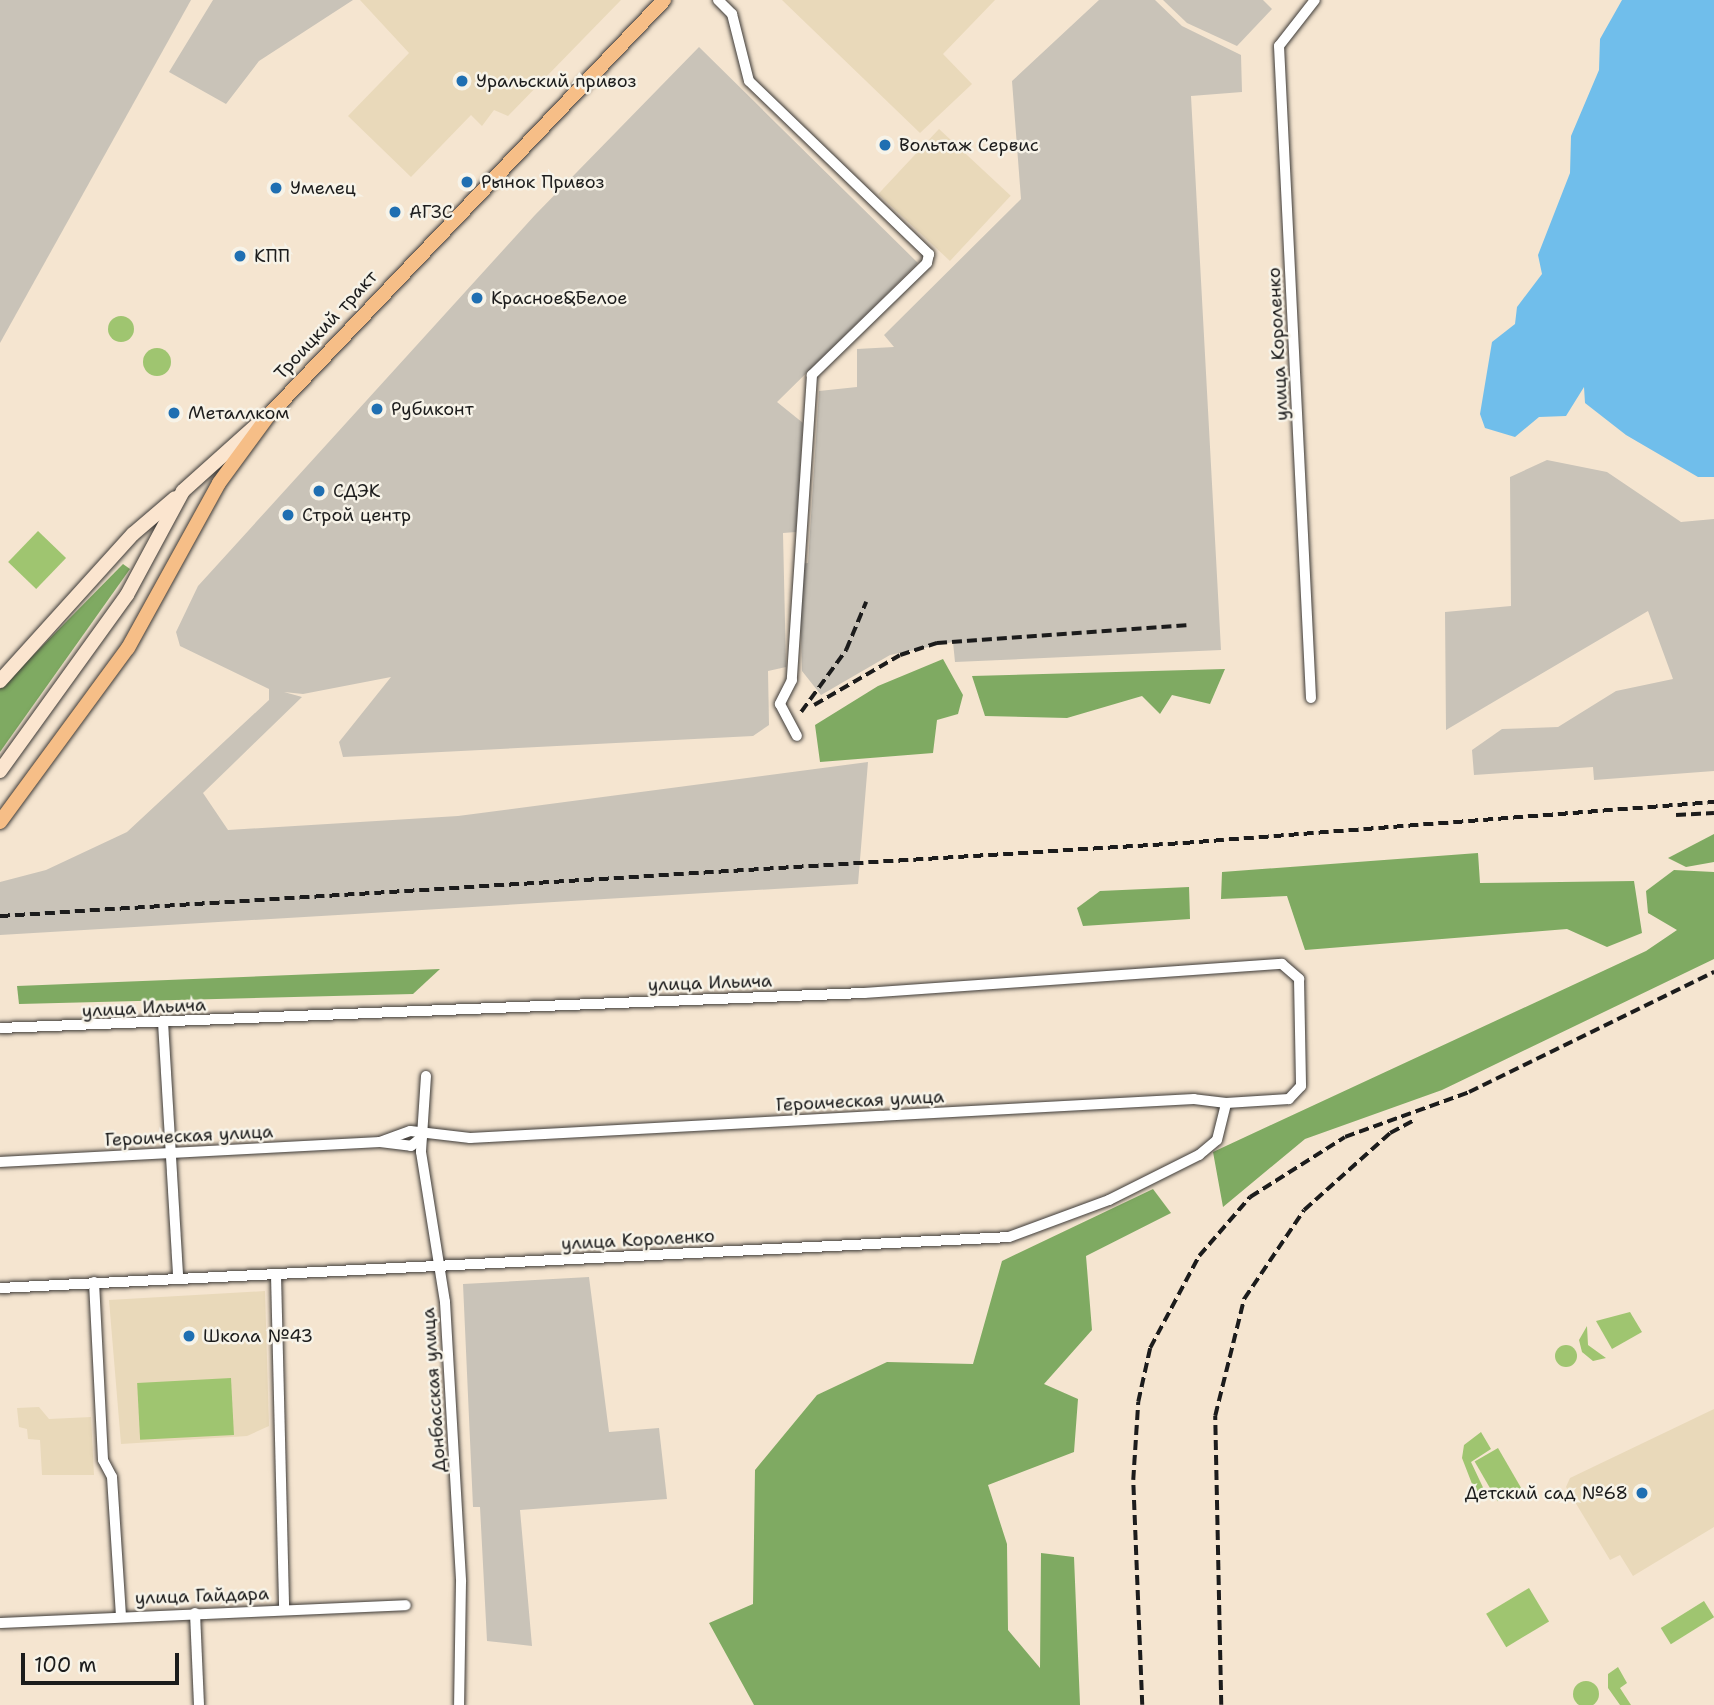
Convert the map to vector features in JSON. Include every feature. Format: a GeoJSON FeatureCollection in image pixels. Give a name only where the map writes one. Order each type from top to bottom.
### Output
{"type":"FeatureCollection","features":[{"type":"Feature","properties":{"kind":"main road","name":"Троицкий тракт"},"geometry":{"type":"LineString","coordinates":[[0,822],[128,648],[219,483],[269,415],[664,0]]}},
{"type":"Feature","properties":{"kind":"main road"},"geometry":{"type":"LineString","coordinates":[[0,681],[133,534],[269,415]]}},
{"type":"Feature","properties":{"kind":"main road"},"geometry":{"type":"LineString","coordinates":[[0,771],[152,550],[183,491]]}},
{"type":"Feature","properties":{"kind":"main road"},"geometry":{"type":"LineString","coordinates":[[133,534],[149,538],[152,550]]}},
{"type":"Feature","properties":{"kind":"street"},"geometry":{"type":"LineString","coordinates":[[718,0],[732,13],[750,81],[929,254],[928,263],[812,375],[792,680],[780,704],[797,736]]}},
{"type":"Feature","properties":{"kind":"street","name":"улица Короленко"},"geometry":{"type":"LineString","coordinates":[[1311,698],[1279,46],[1315,0]]}},
{"type":"Feature","properties":{"kind":"street","name":"улица Ильича"},"geometry":{"type":"LineString","coordinates":[[0,1028],[864,993],[1282,964],[1298,979],[1298,1094]]}},
{"type":"Feature","properties":{"kind":"street"},"geometry":{"type":"LineString","coordinates":[[163,1022],[178,1275]]}},
{"type":"Feature","properties":{"kind":"street","name":"Донбасская улица"},"geometry":{"type":"LineString","coordinates":[[426,1076],[422,1137],[434,1264],[445,1302],[461,1582],[458,1705]]}},
{"type":"Feature","properties":{"kind":"street","name":"Героическая улица"},"geometry":{"type":"LineString","coordinates":[[0,1162],[380,1142],[410,1131],[422,1137],[1194,1099],[1226,1103],[1298,1094]]}},
{"type":"Feature","properties":{"kind":"street","name":"улица Короленко"},"geometry":{"type":"LineString","coordinates":[[0,1288],[178,1275],[276,1275],[434,1264],[1031,1233],[1211,1147],[1226,1103]]}},
{"type":"Feature","properties":{"kind":"street"},"geometry":{"type":"LineString","coordinates":[[276,1275],[284,1609]]}},
{"type":"Feature","properties":{"kind":"street"},"geometry":{"type":"LineString","coordinates":[[94,1282],[103,1460],[112,1477],[121,1615]]}},
{"type":"Feature","properties":{"kind":"street","name":"улица Гайдара"},"geometry":{"type":"LineString","coordinates":[[0,1623],[121,1615],[406,1605]]}},
{"type":"Feature","properties":{"kind":"street"},"geometry":{"type":"LineString","coordinates":[[195,1613],[199,1705]]}},
{"type":"Feature","properties":{"kind":"shaded area"},"geometry":{"type":"Polygon","coordinates":[[[0,0],[191,0],[0,343],[0,0]]]}},
{"type":"Feature","properties":{"kind":"shaded area"},"geometry":{"type":"Polygon","coordinates":[[[213,0],[353,0],[259,61],[226,104],[169,72],[213,0]]]}},
{"type":"Feature","properties":{"kind":"shaded area","name":"Уральский привоз"},"geometry":{"type":"Polygon","coordinates":[[[360,0],[621,0],[508,116],[494,110],[482,126],[471,115],[411,177],[348,116],[409,53],[360,0]]]}},
{"type":"Feature","properties":{"kind":"shaded area"},"geometry":{"type":"Polygon","coordinates":[[[782,0],[995,0],[943,54],[972,84],[920,133],[782,0]]]}},
{"type":"Feature","properties":{"kind":"shaded area"},"geometry":{"type":"Polygon","coordinates":[[[1099,0],[1155,0],[1182,26],[1241,55],[1242,92],[1191,96],[1221,650],[955,662],[953,642],[890,655],[821,695],[802,671],[799,564],[808,563],[819,391],[857,387],[857,349],[894,347],[884,335],[1021,199],[1012,81],[1099,0]]]}},
{"type":"Feature","properties":{"kind":"shaded area"},"geometry":{"type":"Polygon","coordinates":[[[1163,0],[1263,0],[1272,9],[1237,46],[1187,23],[1163,0]]]}},
{"type":"Feature","properties":{"kind":"shaded area"},"geometry":{"type":"Polygon","coordinates":[[[699,47],[918,263],[777,402],[803,423],[796,532],[783,533],[786,667],[768,671],[769,725],[753,736],[343,757],[339,742],[391,677],[303,694],[284,692],[302,697],[203,793],[228,830],[458,816],[868,762],[858,884],[0,935],[0,882],[46,870],[127,832],[269,700],[269,689],[180,646],[176,632],[198,586],[535,215],[699,47]]]}},
{"type":"Feature","properties":{"kind":"shaded area"},"geometry":{"type":"Polygon","coordinates":[[[939,129],[1011,196],[950,261],[878,194],[939,129]]]}},
{"type":"Feature","properties":{"kind":"shaded area"},"geometry":{"type":"Polygon","coordinates":[[[1547,460],[1607,472],[1681,522],[1714,519],[1714,771],[1594,780],[1593,767],[1474,775],[1472,750],[1502,729],[1558,727],[1616,691],[1673,679],[1648,611],[1446,730],[1445,612],[1511,606],[1510,477],[1547,460]]]}},
{"type":"Feature","properties":{"kind":"shaded area"},"geometry":{"type":"Polygon","coordinates":[[[589,1277],[609,1432],[659,1428],[667,1499],[520,1510],[532,1646],[487,1641],[480,1507],[473,1507],[463,1284],[589,1277]]]}},
{"type":"Feature","properties":{"kind":"shaded area","name":"Школа №43"},"geometry":{"type":"Polygon","coordinates":[[[265,1291],[269,1426],[247,1436],[121,1444],[109,1300],[265,1291]]]}},
{"type":"Feature","properties":{"kind":"shaded area"},"geometry":{"type":"Polygon","coordinates":[[[39,1407],[49,1419],[91,1417],[94,1475],[42,1475],[40,1440],[28,1439],[27,1429],[19,1427],[17,1408],[39,1407]]]}},
{"type":"Feature","properties":{"kind":"shaded area","name":"Детский сад №68"},"geometry":{"type":"Polygon","coordinates":[[[1714,1409],[1714,1527],[1633,1576],[1620,1555],[1610,1560],[1566,1487],[1570,1478],[1714,1409]]]}},
{"type":"Feature","properties":{"kind":"green space"},"geometry":{"type":"Polygon","coordinates":[[[121,316],[130,320],[134,329],[130,338],[121,342],[112,338],[108,329],[112,320],[121,316]]]}},
{"type":"Feature","properties":{"kind":"green space"},"geometry":{"type":"Polygon","coordinates":[[[157,348],[167,352],[171,362],[167,372],[157,376],[147,372],[143,362],[147,352],[157,348]]]}},
{"type":"Feature","properties":{"kind":"green space"},"geometry":{"type":"Polygon","coordinates":[[[38,531],[66,558],[36,589],[8,562],[38,531]]]}},
{"type":"Feature","properties":{"kind":"green space"},"geometry":{"type":"Polygon","coordinates":[[[123,564],[130,569],[0,752],[0,689],[123,564]]]}},
{"type":"Feature","properties":{"kind":"green space"},"geometry":{"type":"Polygon","coordinates":[[[943,659],[963,695],[958,714],[937,720],[933,753],[820,762],[815,725],[878,686],[943,659]]]}},
{"type":"Feature","properties":{"kind":"green space"},"geometry":{"type":"Polygon","coordinates":[[[1225,669],[1210,704],[1172,695],[1160,714],[1142,696],[1067,718],[985,716],[972,676],[1225,669]]]}},
{"type":"Feature","properties":{"kind":"green space"},"geometry":{"type":"Polygon","coordinates":[[[1714,834],[1714,862],[1686,867],[1668,858],[1714,834]]]}},
{"type":"Feature","properties":{"kind":"green space"},"geometry":{"type":"Polygon","coordinates":[[[1478,853],[1480,883],[1634,881],[1642,933],[1607,947],[1567,929],[1305,950],[1287,896],[1221,899],[1222,872],[1478,853]]]}},
{"type":"Feature","properties":{"kind":"green space"},"geometry":{"type":"Polygon","coordinates":[[[1674,870],[1714,872],[1714,959],[1442,1090],[1305,1139],[1223,1207],[1213,1152],[1646,951],[1677,930],[1648,913],[1646,891],[1674,870]]]}},
{"type":"Feature","properties":{"kind":"green space"},"geometry":{"type":"Polygon","coordinates":[[[1189,887],[1190,919],[1083,926],[1077,908],[1100,891],[1189,887]]]}},
{"type":"Feature","properties":{"kind":"green space"},"geometry":{"type":"Polygon","coordinates":[[[440,969],[413,994],[19,1004],[17,986],[440,969]]]}},
{"type":"Feature","properties":{"kind":"green space"},"geometry":{"type":"Polygon","coordinates":[[[1153,1189],[1171,1213],[1086,1256],[1092,1330],[1044,1384],[1078,1399],[1074,1452],[988,1485],[1007,1544],[1008,1630],[1040,1668],[1041,1553],[1074,1557],[1080,1705],[754,1705],[709,1623],[753,1604],[755,1470],[817,1395],[887,1362],[973,1364],[1002,1261],[1153,1189]]]}},
{"type":"Feature","properties":{"kind":"green space"},"geometry":{"type":"Polygon","coordinates":[[[1630,1312],[1642,1332],[1612,1349],[1596,1321],[1630,1312]]]}},
{"type":"Feature","properties":{"kind":"green space"},"geometry":{"type":"Polygon","coordinates":[[[1587,1326],[1588,1345],[1606,1358],[1593,1361],[1582,1352],[1579,1340],[1587,1326]]]}},
{"type":"Feature","properties":{"kind":"green space"},"geometry":{"type":"Polygon","coordinates":[[[1566,1345],[1574,1348],[1577,1356],[1574,1364],[1566,1367],[1558,1364],[1555,1356],[1558,1348],[1566,1345]]]}},
{"type":"Feature","properties":{"kind":"green space"},"geometry":{"type":"Polygon","coordinates":[[[231,1378],[234,1435],[140,1440],[137,1383],[231,1378]]]}},
{"type":"Feature","properties":{"kind":"green space"},"geometry":{"type":"Polygon","coordinates":[[[1481,1432],[1491,1449],[1471,1462],[1488,1498],[1474,1489],[1462,1458],[1464,1445],[1481,1432]]]}},
{"type":"Feature","properties":{"kind":"green space"},"geometry":{"type":"Polygon","coordinates":[[[1498,1448],[1521,1488],[1498,1501],[1475,1462],[1498,1448]]]}},
{"type":"Feature","properties":{"kind":"green space"},"geometry":{"type":"Polygon","coordinates":[[[1529,1588],[1549,1621],[1506,1647],[1486,1614],[1529,1588]]]}},
{"type":"Feature","properties":{"kind":"green space"},"geometry":{"type":"Polygon","coordinates":[[[1704,1601],[1714,1617],[1671,1644],[1661,1628],[1704,1601]]]}},
{"type":"Feature","properties":{"kind":"green space"},"geometry":{"type":"Polygon","coordinates":[[[1618,1667],[1627,1683],[1620,1688],[1631,1705],[1620,1705],[1608,1688],[1608,1674],[1618,1667]]]}},
{"type":"Feature","properties":{"kind":"green space"},"geometry":{"type":"Polygon","coordinates":[[[1586,1681],[1595,1685],[1599,1694],[1595,1703],[1586,1707],[1577,1703],[1573,1694],[1577,1685],[1586,1681]]]}},
{"type":"Feature","properties":{"kind":"water"},"geometry":{"type":"Polygon","coordinates":[[[1622,0],[1714,0],[1714,477],[1698,477],[1626,435],[1585,403],[1584,387],[1566,416],[1539,417],[1515,437],[1485,428],[1480,414],[1492,342],[1515,324],[1517,307],[1542,274],[1538,255],[1570,173],[1571,136],[1599,70],[1600,39],[1622,0]]]}},
{"type":"Feature","properties":{"kind":"railway"},"geometry":{"type":"LineString","coordinates":[[801,712],[846,650],[866,602]]}},
{"type":"Feature","properties":{"kind":"railway"},"geometry":{"type":"LineString","coordinates":[[814,705],[900,655],[937,643],[1189,625]]}},
{"type":"Feature","properties":{"kind":"railway"},"geometry":{"type":"LineString","coordinates":[[0,916],[1184,843],[1714,802]]}},
{"type":"Feature","properties":{"kind":"railway"},"geometry":{"type":"LineString","coordinates":[[1676,815],[1714,813]]}},
{"type":"Feature","properties":{"kind":"railway"},"geometry":{"type":"LineString","coordinates":[[1142,1705],[1133,1480],[1138,1402],[1150,1348],[1199,1256],[1250,1197],[1345,1137],[1469,1092],[1714,972]]}},
{"type":"Feature","properties":{"kind":"railway"},"geometry":{"type":"LineString","coordinates":[[1221,1705],[1215,1416],[1244,1299],[1304,1210],[1390,1133],[1413,1121]]}},
{"type":"Feature","properties":{"kind":"place","name":"Уральский привоз"},"geometry":{"type":"Point","coordinates":[462,81]}},
{"type":"Feature","properties":{"kind":"place","name":"Вольтаж Сервис"},"geometry":{"type":"Point","coordinates":[885,145]}},
{"type":"Feature","properties":{"kind":"place","name":"Рынок Привоз"},"geometry":{"type":"Point","coordinates":[467,182]}},
{"type":"Feature","properties":{"kind":"place","name":"Умелец"},"geometry":{"type":"Point","coordinates":[276,188]}},
{"type":"Feature","properties":{"kind":"place","name":"АГЗС"},"geometry":{"type":"Point","coordinates":[395,212]}},
{"type":"Feature","properties":{"kind":"place","name":"КПП"},"geometry":{"type":"Point","coordinates":[240,256]}},
{"type":"Feature","properties":{"kind":"place","name":"Красное&Белое"},"geometry":{"type":"Point","coordinates":[477,298]}},
{"type":"Feature","properties":{"kind":"place","name":"Рубиконт"},"geometry":{"type":"Point","coordinates":[377,409]}},
{"type":"Feature","properties":{"kind":"place","name":"Металлком"},"geometry":{"type":"Point","coordinates":[174,413]}},
{"type":"Feature","properties":{"kind":"place","name":"СДЭК"},"geometry":{"type":"Point","coordinates":[319,491]}},
{"type":"Feature","properties":{"kind":"place","name":"Строй центр"},"geometry":{"type":"Point","coordinates":[288,515]}},
{"type":"Feature","properties":{"kind":"place","name":"Школа №43"},"geometry":{"type":"Point","coordinates":[189,1336]}},
{"type":"Feature","properties":{"kind":"place","name":"Детский сад №68"},"geometry":{"type":"Point","coordinates":[1642,1493]}}]}
